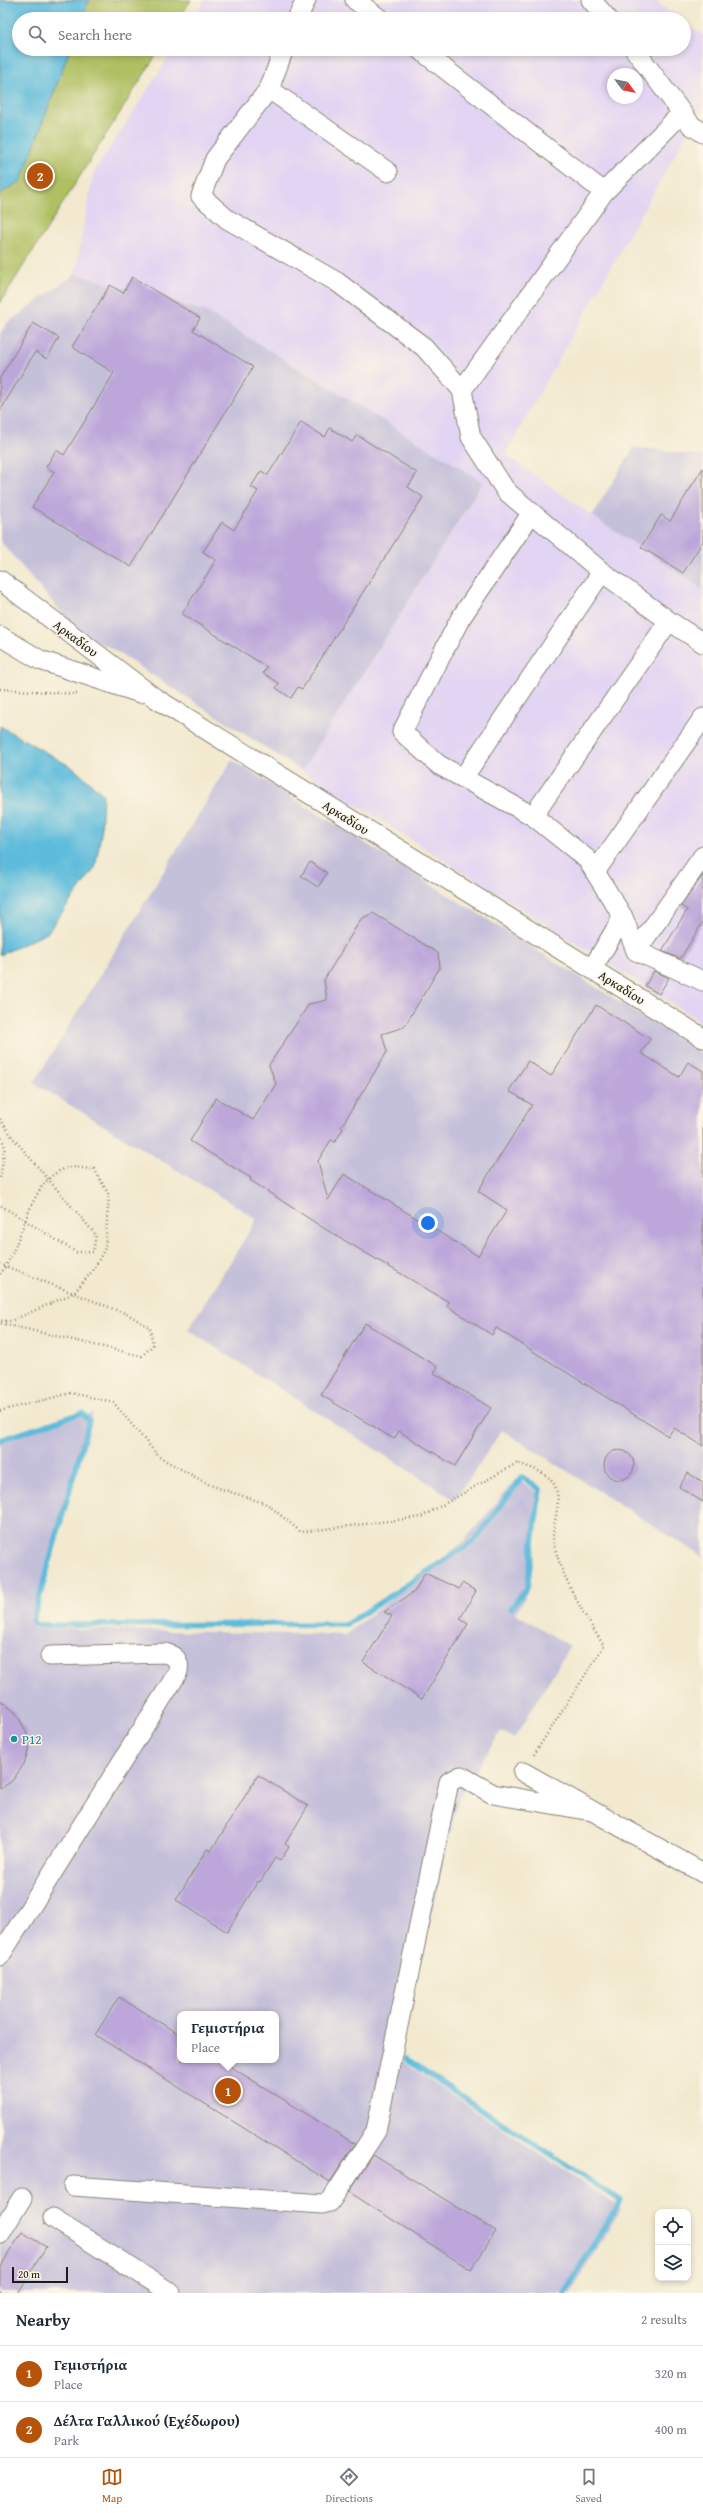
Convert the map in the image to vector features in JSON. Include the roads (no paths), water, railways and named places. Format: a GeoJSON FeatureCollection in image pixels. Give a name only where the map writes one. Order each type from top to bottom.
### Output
{"type":"FeatureCollection","features":[{"type":"Feature","properties":{"kind":"street"},"geometry":{"type":"LineString","coordinates":[[300,12],[306,0]]}},
{"type":"Feature","properties":{"kind":"street"},"geometry":{"type":"LineString","coordinates":[[355,0],[371,12]]}},
{"type":"Feature","properties":{"kind":"street"},"geometry":{"type":"LineString","coordinates":[[591,0],[602,12]]}},
{"type":"Feature","properties":{"kind":"street"},"geometry":{"type":"LineString","coordinates":[[281,56],[269,90],[215,159],[201,196],[227,219],[337,282],[424,347],[462,390],[471,437],[506,492],[602,572],[669,621],[703,643]]}},
{"type":"Feature","properties":{"kind":"street"},"geometry":{"type":"LineString","coordinates":[[428,56],[604,192]]}},
{"type":"Feature","properties":{"kind":"street"},"geometry":{"type":"LineString","coordinates":[[462,390],[604,192],[692,124],[639,56]]}},
{"type":"Feature","properties":{"kind":"street"},"geometry":{"type":"LineString","coordinates":[[269,90],[388,172]]}},
{"type":"Feature","properties":{"kind":"street"},"geometry":{"type":"LineString","coordinates":[[531,514],[460,619],[402,732],[439,765],[533,816],[587,859],[624,917],[636,951],[703,981]]}},
{"type":"Feature","properties":{"kind":"street"},"geometry":{"type":"LineString","coordinates":[[463,778],[602,572]]}},
{"type":"Feature","properties":{"kind":"street","name":"Αρκαδίου"},"geometry":{"type":"LineString","coordinates":[[0,580],[155,698],[703,1038]]}},
{"type":"Feature","properties":{"kind":"street"},"geometry":{"type":"LineString","coordinates":[[533,816],[669,621]]}},
{"type":"Feature","properties":{"kind":"street"},"geometry":{"type":"LineString","coordinates":[[0,636],[40,660],[155,698]]}},
{"type":"Feature","properties":{"kind":"street"},"geometry":{"type":"LineString","coordinates":[[595,872],[703,718]]}},
{"type":"Feature","properties":{"kind":"street"},"geometry":{"type":"LineString","coordinates":[[636,951],[703,856]]}},
{"type":"Feature","properties":{"kind":"street"},"geometry":{"type":"LineString","coordinates":[[592,969],[624,917]]}},
{"type":"Feature","properties":{"kind":"street"},"geometry":{"type":"LineString","coordinates":[[0,1956],[180,1667],[178,1660],[172,1654],[165,1653],[50,1656]]}},
{"type":"Feature","properties":{"kind":"street"},"geometry":{"type":"LineString","coordinates":[[523,1772],[703,1873]]}},
{"type":"Feature","properties":{"kind":"street"},"geometry":{"type":"LineString","coordinates":[[73,2186],[322,2204],[330,2202],[376,2131],[449,1782],[460,1776],[493,1794],[592,1811]]}},
{"type":"Feature","properties":{"kind":"street"},"geometry":{"type":"LineString","coordinates":[[0,2234],[22,2198]]}},
{"type":"Feature","properties":{"kind":"street"},"geometry":{"type":"LineString","coordinates":[[53,2218],[171,2293]]}},
{"type":"Feature","properties":{"kind":"water"},"geometry":{"type":"Polygon","coordinates":[[[0,0],[89,0],[85,12],[12,12],[12,56],[67,56],[21,181],[0,194],[0,0]]]}},
{"type":"Feature","properties":{"kind":"water"},"geometry":{"type":"Polygon","coordinates":[[[0,726],[73,768],[103,794],[101,834],[95,868],[47,933],[0,955],[0,726]]]}},
{"type":"Feature","properties":{"kind":"waterway"},"geometry":{"type":"LineString","coordinates":[[0,1440],[82,1413],[89,1421],[33,1620],[37,1625],[347,1624],[474,1541],[522,1477],[540,1489],[527,1588],[511,1608]]}},
{"type":"Feature","properties":{"kind":"waterway"},"geometry":{"type":"LineString","coordinates":[[405,2059],[620,2201],[564,2293]]}},
{"type":"Feature","properties":{"kind":"place","name":"Δέλτα Γαλλικού (Εχέδωρου)"},"geometry":{"type":"Point","coordinates":[40,176]}},
{"type":"Feature","properties":{"kind":"place","name":"P12"},"geometry":{"type":"Point","coordinates":[14,1739]}},
{"type":"Feature","properties":{"kind":"place","name":"Γεμιστήρια"},"geometry":{"type":"Point","coordinates":[228,2091]}}]}
